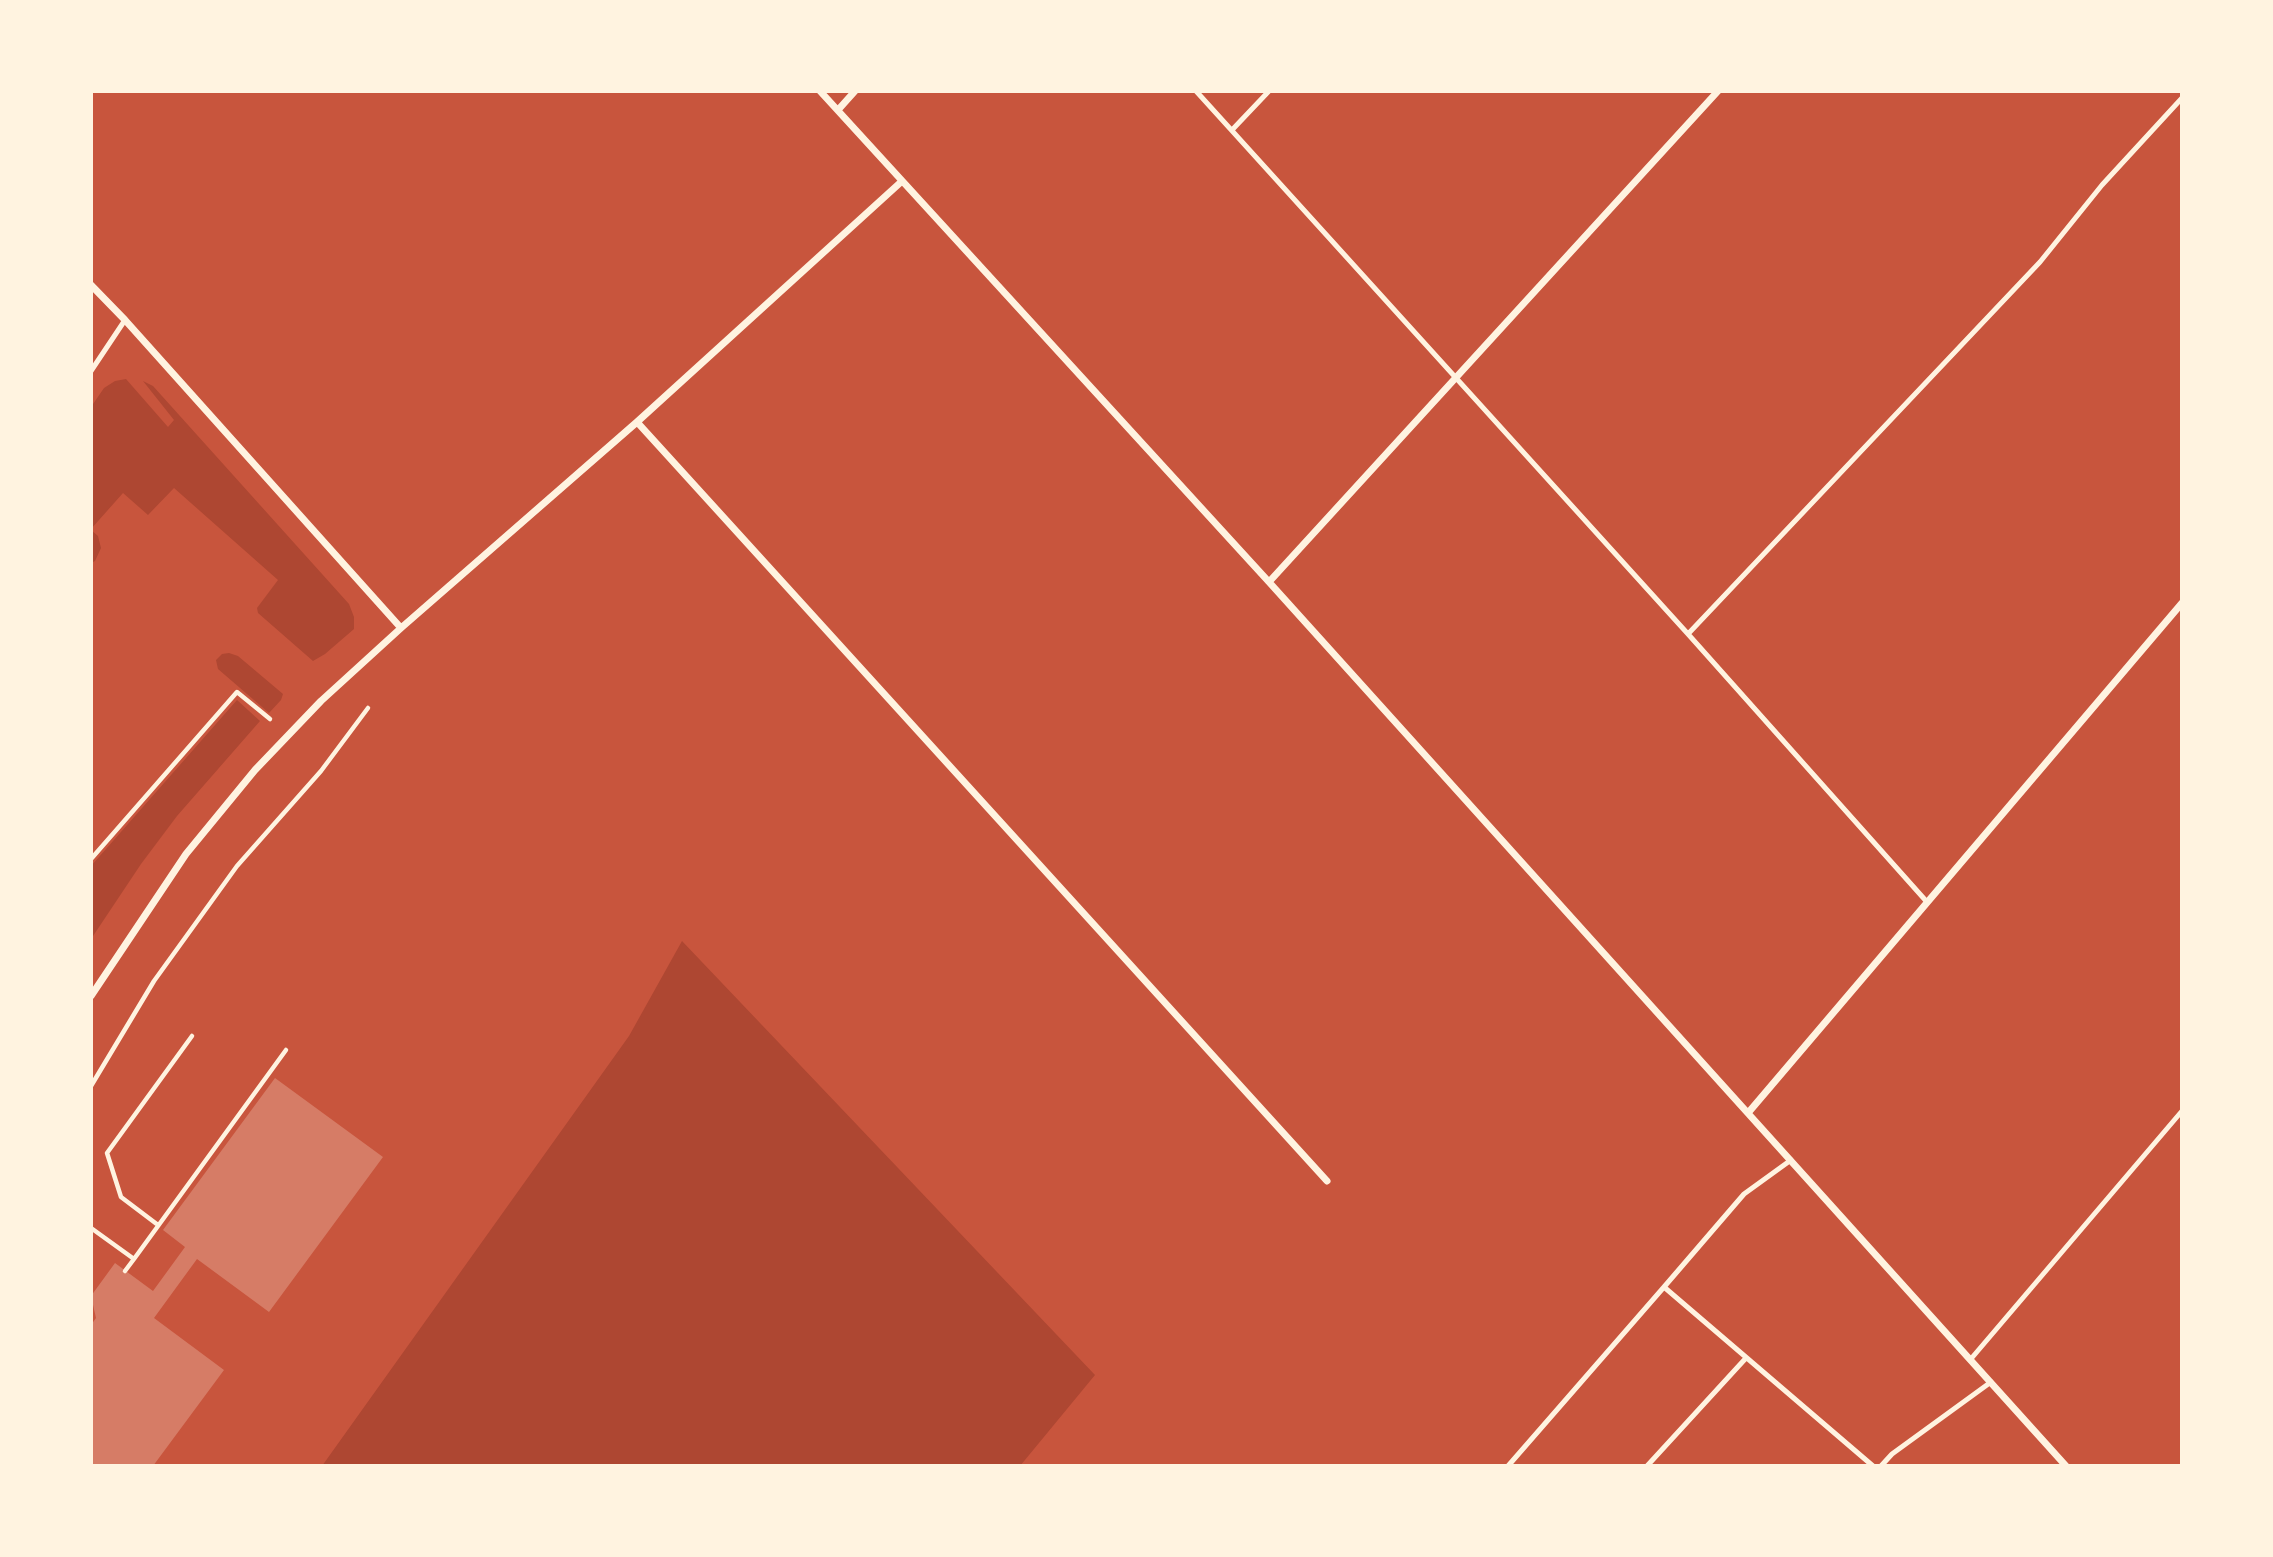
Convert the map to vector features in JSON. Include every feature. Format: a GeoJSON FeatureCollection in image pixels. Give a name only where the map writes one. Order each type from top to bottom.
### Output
{"type":"FeatureCollection","features":[{"type":"Feature","properties":{"kind":"street"},"geometry":{"type":"LineString","coordinates":[[820,91],[1269,582],[2066,1466]]}},
{"type":"Feature","properties":{"kind":"street"},"geometry":{"type":"LineString","coordinates":[[838,110],[855,91]]}},
{"type":"Feature","properties":{"kind":"street"},"geometry":{"type":"LineString","coordinates":[[1269,582],[1718,91]]}},
{"type":"Feature","properties":{"kind":"street"},"geometry":{"type":"LineString","coordinates":[[91,996],[186,854],[255,771],[321,701],[637,422],[901,182]]}},
{"type":"Feature","properties":{"kind":"street"},"geometry":{"type":"LineString","coordinates":[[91,285],[401,628]]}},
{"type":"Feature","properties":{"kind":"street"},"geometry":{"type":"LineString","coordinates":[[637,422],[1327,1181]]}},
{"type":"Feature","properties":{"kind":"street"},"geometry":{"type":"LineString","coordinates":[[1748,1113],[2182,603]]}},
{"type":"Feature","properties":{"kind":"lane"},"geometry":{"type":"LineString","coordinates":[[1196,91],[1927,902]]}},
{"type":"Feature","properties":{"kind":"lane"},"geometry":{"type":"LineString","coordinates":[[1232,130],[1269,91]]}},
{"type":"Feature","properties":{"kind":"lane"},"geometry":{"type":"LineString","coordinates":[[1688,634],[2040,262],[2102,185],[2182,98]]}},
{"type":"Feature","properties":{"kind":"lane"},"geometry":{"type":"LineString","coordinates":[[91,371],[125,320]]}},
{"type":"Feature","properties":{"kind":"lane"},"geometry":{"type":"LineString","coordinates":[[1970,1360],[2182,1111]]}},
{"type":"Feature","properties":{"kind":"lane"},"geometry":{"type":"LineString","coordinates":[[1507,1466],[1744,1194],[1791,1160]]}},
{"type":"Feature","properties":{"kind":"lane"},"geometry":{"type":"LineString","coordinates":[[1664,1287],[1873,1466]]}},
{"type":"Feature","properties":{"kind":"lane"},"geometry":{"type":"LineString","coordinates":[[1647,1466],[1746,1358]]}},
{"type":"Feature","properties":{"kind":"lane"},"geometry":{"type":"LineString","coordinates":[[1881,1466],[1892,1454],[1991,1382]]}},
{"type":"Feature","properties":{"kind":"path"},"geometry":{"type":"LineString","coordinates":[[91,859],[237,692],[270,719]]}},
{"type":"Feature","properties":{"kind":"path"},"geometry":{"type":"LineString","coordinates":[[91,1086],[154,981],[237,866],[321,771],[369,708]]}},
{"type":"Feature","properties":{"kind":"path"},"geometry":{"type":"LineString","coordinates":[[158,1225],[121,1197],[107,1153],[192,1036]]}},
{"type":"Feature","properties":{"kind":"path"},"geometry":{"type":"LineString","coordinates":[[125,1271],[286,1050]]}},
{"type":"Feature","properties":{"kind":"path"},"geometry":{"type":"LineString","coordinates":[[91,1228],[134,1259]]}},
{"type":"Feature","properties":{"kind":"shaded area"},"geometry":{"type":"Polygon","coordinates":[[[126,379],[168,427],[174,420],[143,381],[153,386],[349,604],[354,617],[354,629],[325,654],[313,661],[258,613],[257,608],[278,580],[174,488],[148,515],[123,493],[91,529],[91,407],[104,388],[115,381],[126,379]]]}},
{"type":"Feature","properties":{"kind":"shaded area"},"geometry":{"type":"Polygon","coordinates":[[[91,530],[98,536],[101,548],[95,561],[91,563],[91,530]]]}},
{"type":"Feature","properties":{"kind":"shaded area"},"geometry":{"type":"Polygon","coordinates":[[[222,654],[238,656],[283,694],[269,713],[218,669],[216,660],[222,654]]]}},
{"type":"Feature","properties":{"kind":"shaded area"},"geometry":{"type":"Polygon","coordinates":[[[237,700],[260,721],[177,816],[91,939],[91,866],[237,700]]]}},
{"type":"Feature","properties":{"kind":"shaded area"},"geometry":{"type":"Polygon","coordinates":[[[682,941],[1095,1375],[1020,1466],[322,1466],[629,1036],[682,941]]]}},
{"type":"Feature","properties":{"kind":"building"},"geometry":{"type":"Polygon","coordinates":[[[275,1078],[383,1157],[269,1312],[197,1259],[154,1318],[224,1370],[153,1466],[91,1466],[91,1325],[96,1318],[91,1296],[115,1263],[153,1291],[185,1247],[163,1230],[275,1078]]]}}]}
